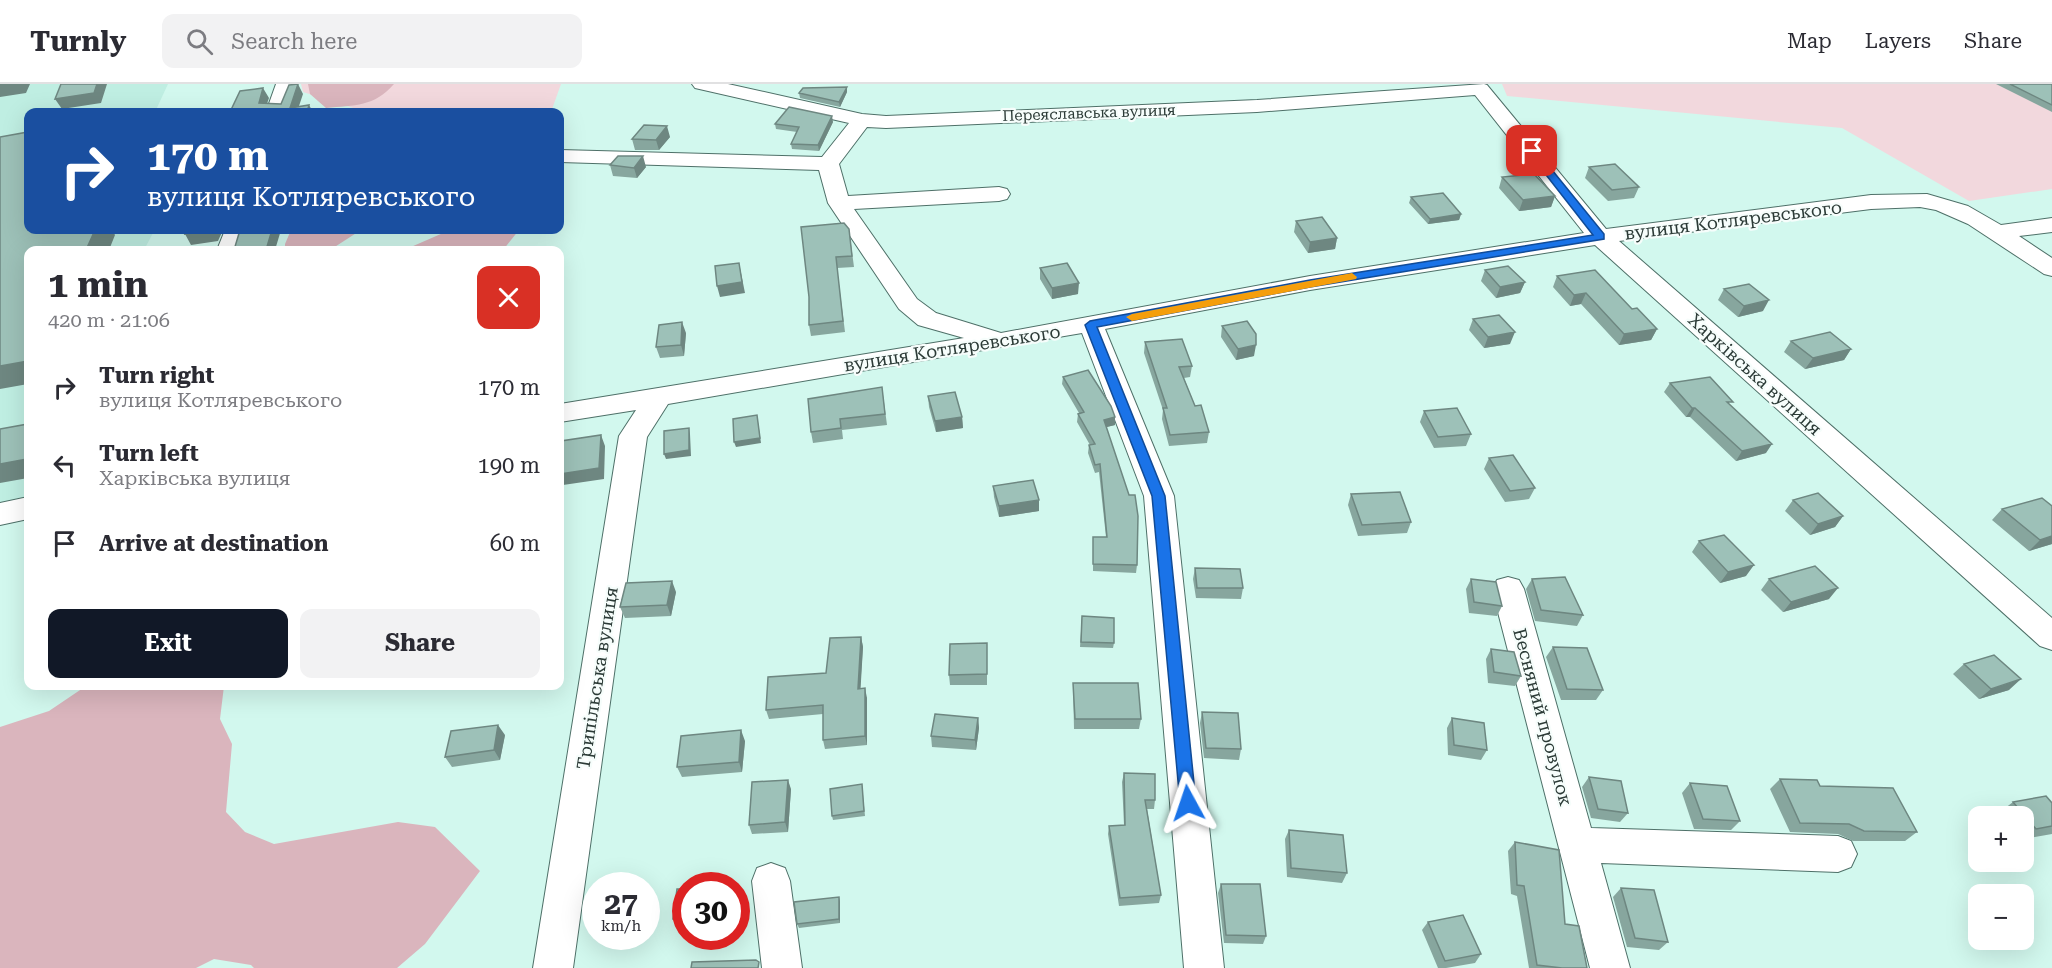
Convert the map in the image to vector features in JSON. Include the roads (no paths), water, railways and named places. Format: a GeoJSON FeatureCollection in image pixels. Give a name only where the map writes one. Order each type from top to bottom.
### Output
{"type":"FeatureCollection","features":[{"type":"Feature","properties":{"kind":"street"},"geometry":{"type":"LineString","coordinates":[[277,108],[286,84]]}},
{"type":"Feature","properties":{"kind":"street","name":"Переяславська вулиця"},"geometry":{"type":"LineString","coordinates":[[702,84],[862,120],[885,122],[1257,106],[1482,87]]}},
{"type":"Feature","properties":{"kind":"street","name":"Харківська вулиця"},"geometry":{"type":"LineString","coordinates":[[1482,87],[1600,237],[2052,637]]}},
{"type":"Feature","properties":{"kind":"street"},"geometry":{"type":"LineString","coordinates":[[828,164],[862,120]]}},
{"type":"Feature","properties":{"kind":"street"},"geometry":{"type":"LineString","coordinates":[[564,156],[828,164]]}},
{"type":"Feature","properties":{"kind":"street"},"geometry":{"type":"LineString","coordinates":[[828,164],[839,203],[908,304],[927,319],[999,341]]}},
{"type":"Feature","properties":{"kind":"street"},"geometry":{"type":"LineString","coordinates":[[839,203],[999,194]]}},
{"type":"Feature","properties":{"kind":"street","name":"вулиця Котляревського"},"geometry":{"type":"LineString","coordinates":[[564,412],[660,394],[999,341],[1310,283],[1600,237],[1871,202],[1927,201],[1949,207],[1997,232],[2052,269]]}},
{"type":"Feature","properties":{"kind":"street"},"geometry":{"type":"LineString","coordinates":[[1997,232],[2052,225]]}},
{"type":"Feature","properties":{"kind":"street"},"geometry":{"type":"LineString","coordinates":[[1090,325],[1159,496],[1204,968]]}},
{"type":"Feature","properties":{"kind":"street","name":"Трипільська вулиця"},"geometry":{"type":"LineString","coordinates":[[553,968],[633,436],[660,394]]}},
{"type":"Feature","properties":{"kind":"street"},"geometry":{"type":"LineString","coordinates":[[0,514],[24,509]]}},
{"type":"Feature","properties":{"kind":"street","name":"Весняний провулок"},"geometry":{"type":"LineString","coordinates":[[1508,589],[1610,968]]}},
{"type":"Feature","properties":{"kind":"street"},"geometry":{"type":"LineString","coordinates":[[1578,845],[1838,854]]}},
{"type":"Feature","properties":{"kind":"street"},"geometry":{"type":"LineString","coordinates":[[771,881],[782,968]]}}]}
